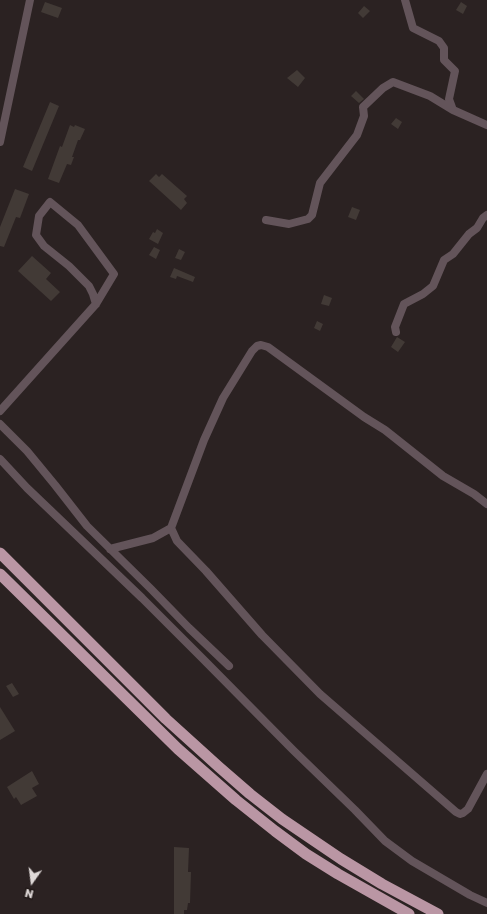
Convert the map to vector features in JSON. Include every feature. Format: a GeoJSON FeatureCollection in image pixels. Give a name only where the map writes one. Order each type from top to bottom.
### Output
{"type":"FeatureCollection","features":[{"type":"Feature","properties":{"kind":"highway"},"geometry":{"type":"LineString","coordinates":[[0,553],[166,718],[250,794],[282,819],[342,860],[382,884],[438,914]]}},
{"type":"Feature","properties":{"kind":"highway"},"geometry":{"type":"LineString","coordinates":[[0,574],[178,749],[236,800],[306,854],[409,914]]}},
{"type":"Feature","properties":{"kind":"street"},"geometry":{"type":"LineString","coordinates":[[0,142],[30,0]]}},
{"type":"Feature","properties":{"kind":"street"},"geometry":{"type":"LineString","coordinates":[[404,0],[413,28],[439,41],[444,48],[444,60],[455,71],[448,99],[453,110]]}},
{"type":"Feature","properties":{"kind":"street"},"geometry":{"type":"LineString","coordinates":[[266,220],[289,224],[308,219],[312,215],[320,183],[357,135],[364,116],[363,107],[383,88],[393,82],[430,96],[453,110],[487,125]]}},
{"type":"Feature","properties":{"kind":"street"},"geometry":{"type":"LineString","coordinates":[[0,411],[96,304],[114,274],[78,225],[50,202],[39,216],[36,235],[44,246],[89,286],[94,294],[96,304]]}},
{"type":"Feature","properties":{"kind":"street"},"geometry":{"type":"LineString","coordinates":[[396,332],[395,327],[404,304],[423,294],[433,286],[444,260],[453,254],[487,215]]}},
{"type":"Feature","properties":{"kind":"street"},"geometry":{"type":"LineString","coordinates":[[110,549],[153,538],[171,528],[204,440],[223,398],[252,352],[257,346],[261,345],[268,347],[391,435],[443,476],[474,494],[487,504]]}},
{"type":"Feature","properties":{"kind":"street"},"geometry":{"type":"LineString","coordinates":[[0,424],[27,451],[87,526],[189,628],[230,666]]}},
{"type":"Feature","properties":{"kind":"street"},"geometry":{"type":"LineString","coordinates":[[0,459],[27,488],[200,655],[385,841],[412,861],[470,895],[487,903]]}},
{"type":"Feature","properties":{"kind":"street"},"geometry":{"type":"LineString","coordinates":[[171,528],[177,541],[206,571],[262,635],[320,694],[456,812],[460,814],[468,808],[487,774]]}},
{"type":"Feature","properties":{"kind":"building"},"geometry":{"type":"Polygon","coordinates":[[[45,2],[62,8],[58,18],[41,12],[45,2]]]}},
{"type":"Feature","properties":{"kind":"building"},"geometry":{"type":"Polygon","coordinates":[[[461,2],[467,6],[463,14],[456,10],[461,2]]]}},
{"type":"Feature","properties":{"kind":"building"},"geometry":{"type":"Polygon","coordinates":[[[364,6],[370,11],[363,18],[358,13],[364,6]]]}},
{"type":"Feature","properties":{"kind":"building"},"geometry":{"type":"Polygon","coordinates":[[[297,70],[305,78],[298,87],[287,78],[297,70]]]}},
{"type":"Feature","properties":{"kind":"building"},"geometry":{"type":"Polygon","coordinates":[[[356,91],[364,99],[359,103],[351,96],[356,91]]]}},
{"type":"Feature","properties":{"kind":"building"},"geometry":{"type":"Polygon","coordinates":[[[50,102],[59,106],[32,171],[23,167],[50,102]]]}},
{"type":"Feature","properties":{"kind":"building"},"geometry":{"type":"Polygon","coordinates":[[[396,118],[402,122],[398,129],[391,124],[396,118]]]}},
{"type":"Feature","properties":{"kind":"building"},"geometry":{"type":"Polygon","coordinates":[[[70,125],[74,127],[75,125],[85,129],[80,140],[78,140],[71,165],[67,164],[59,183],[48,179],[60,146],[62,147],[70,125]]]}},
{"type":"Feature","properties":{"kind":"building"},"geometry":{"type":"Polygon","coordinates":[[[156,174],[159,177],[162,174],[187,196],[184,199],[187,203],[181,210],[149,181],[156,174]]]}},
{"type":"Feature","properties":{"kind":"building"},"geometry":{"type":"Polygon","coordinates":[[[15,189],[29,194],[20,218],[16,217],[4,247],[0,246],[0,227],[15,189]]]}},
{"type":"Feature","properties":{"kind":"building"},"geometry":{"type":"Polygon","coordinates":[[[352,207],[360,210],[356,220],[348,217],[352,207]]]}},
{"type":"Feature","properties":{"kind":"building"},"geometry":{"type":"Polygon","coordinates":[[[157,229],[163,233],[158,244],[149,239],[153,232],[155,233],[157,229]]]}},
{"type":"Feature","properties":{"kind":"building"},"geometry":{"type":"Polygon","coordinates":[[[154,247],[160,250],[156,259],[149,255],[154,247]]]}},
{"type":"Feature","properties":{"kind":"building"},"geometry":{"type":"Polygon","coordinates":[[[179,249],[185,252],[181,260],[175,258],[179,249]]]}},
{"type":"Feature","properties":{"kind":"building"},"geometry":{"type":"Polygon","coordinates":[[[32,256],[51,273],[46,279],[60,292],[51,301],[18,271],[32,256]]]}},
{"type":"Feature","properties":{"kind":"building"},"geometry":{"type":"Polygon","coordinates":[[[174,268],[195,277],[193,282],[177,276],[176,279],[170,277],[174,268]]]}},
{"type":"Feature","properties":{"kind":"building"},"geometry":{"type":"Polygon","coordinates":[[[324,295],[332,298],[329,306],[321,304],[324,295]]]}},
{"type":"Feature","properties":{"kind":"building"},"geometry":{"type":"Polygon","coordinates":[[[317,321],[323,324],[320,331],[314,328],[317,321]]]}},
{"type":"Feature","properties":{"kind":"building"},"geometry":{"type":"Polygon","coordinates":[[[397,337],[405,342],[398,352],[391,347],[397,337]]]}},
{"type":"Feature","properties":{"kind":"building"},"geometry":{"type":"Polygon","coordinates":[[[12,683],[19,694],[13,697],[6,686],[12,683]]]}},
{"type":"Feature","properties":{"kind":"building"},"geometry":{"type":"Polygon","coordinates":[[[0,707],[15,731],[0,740],[0,707]]]}},
{"type":"Feature","properties":{"kind":"building"},"geometry":{"type":"Polygon","coordinates":[[[32,771],[39,784],[32,788],[37,796],[21,805],[16,797],[14,799],[7,787],[32,771]]]}},
{"type":"Feature","properties":{"kind":"building"},"geometry":{"type":"Polygon","coordinates":[[[174,847],[189,848],[188,872],[191,872],[190,903],[188,903],[187,910],[184,910],[184,914],[174,914],[174,847]]]}}]}
